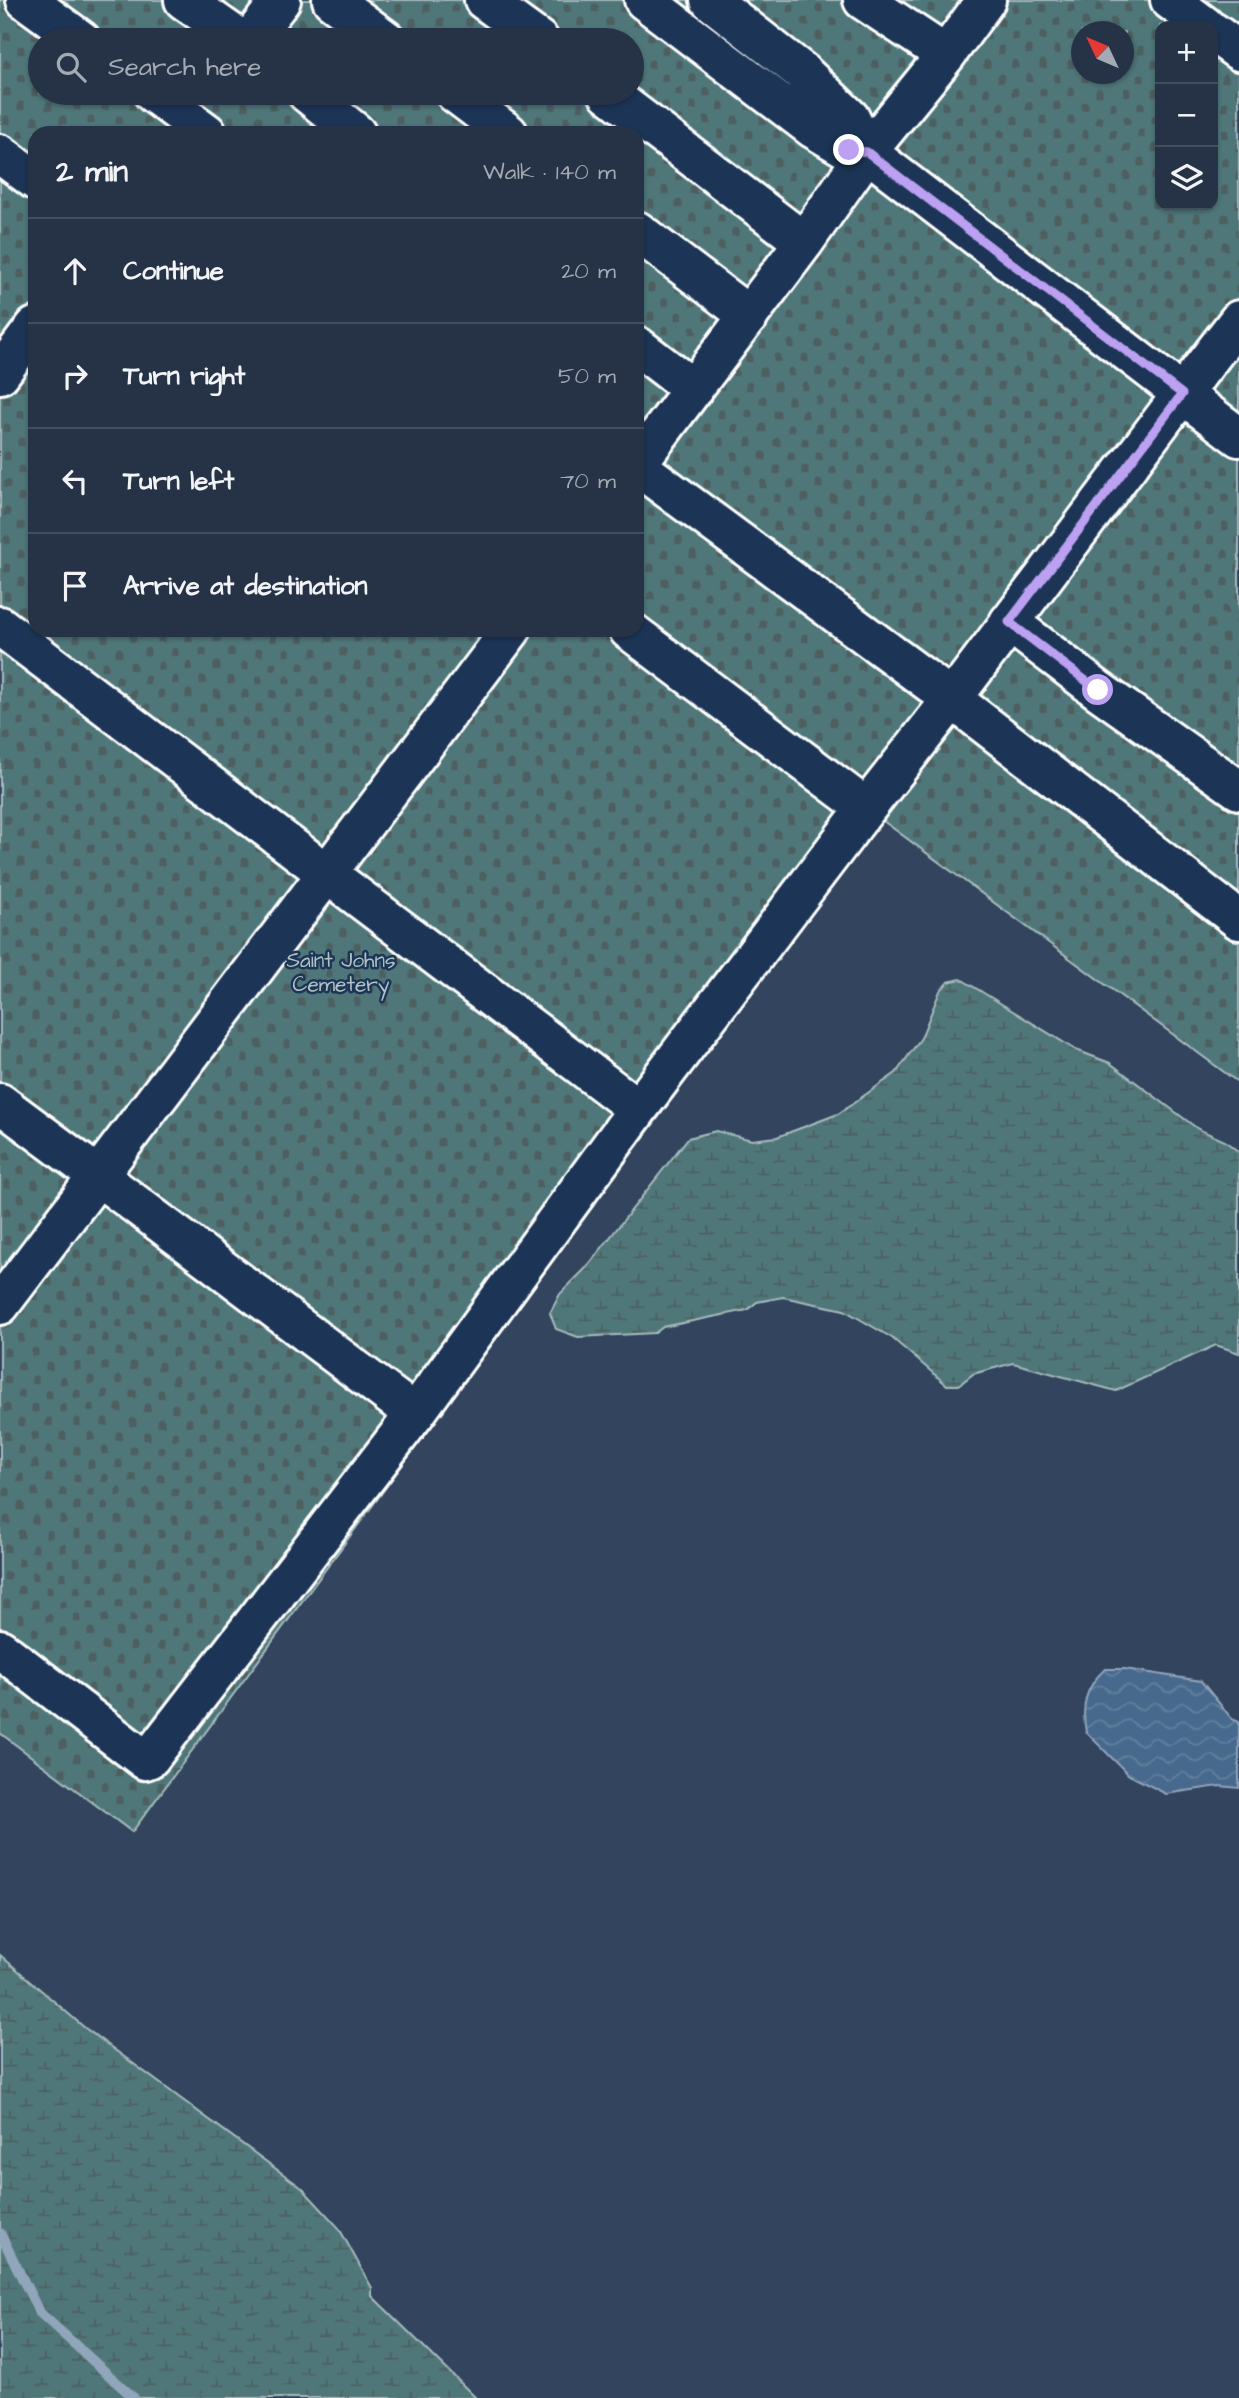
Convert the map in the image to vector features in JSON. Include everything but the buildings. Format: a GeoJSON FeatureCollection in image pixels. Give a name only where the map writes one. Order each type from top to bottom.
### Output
{"type":"FeatureCollection","features":[{"type":"Feature","properties":{"kind":"lane"},"geometry":{"type":"LineString","coordinates":[[26,0],[64,28]]}},
{"type":"Feature","properties":{"kind":"lane"},"geometry":{"type":"LineString","coordinates":[[184,0],[224,28]]}},
{"type":"Feature","properties":{"kind":"lane"},"geometry":{"type":"LineString","coordinates":[[259,28],[281,0]]}},
{"type":"Feature","properties":{"kind":"lane"},"geometry":{"type":"LineString","coordinates":[[332,0],[370,28]]}},
{"type":"Feature","properties":{"kind":"lane"},"geometry":{"type":"LineString","coordinates":[[484,0],[522,28]]}},
{"type":"Feature","properties":{"kind":"lane"},"geometry":{"type":"LineString","coordinates":[[644,0],[814,130],[849,150],[867,152]]}},
{"type":"Feature","properties":{"kind":"lane"},"geometry":{"type":"LineString","coordinates":[[710,0],[801,71],[849,118],[867,152],[1239,437]]}},
{"type":"Feature","properties":{"kind":"lane"},"geometry":{"type":"LineString","coordinates":[[863,0],[946,55]]}},
{"type":"Feature","properties":{"kind":"lane"},"geometry":{"type":"LineString","coordinates":[[644,455],[804,242],[867,152],[946,55],[986,0]]}},
{"type":"Feature","properties":{"kind":"lane"},"geometry":{"type":"LineString","coordinates":[[1170,0],[1198,21]]}},
{"type":"Feature","properties":{"kind":"lane"},"geometry":{"type":"LineString","coordinates":[[1218,36],[1239,51]]}},
{"type":"Feature","properties":{"kind":"lane"},"geometry":{"type":"LineString","coordinates":[[172,105],[196,120]]}},
{"type":"Feature","properties":{"kind":"lane"},"geometry":{"type":"LineString","coordinates":[[322,105],[347,126]]}},
{"type":"Feature","properties":{"kind":"lane"},"geometry":{"type":"LineString","coordinates":[[471,105],[499,126]]}},
{"type":"Feature","properties":{"kind":"lane"},"geometry":{"type":"LineString","coordinates":[[624,105],[804,242]]}},
{"type":"Feature","properties":{"kind":"lane"},"geometry":{"type":"LineString","coordinates":[[0,154],[28,175]]}},
{"type":"Feature","properties":{"kind":"lane"},"geometry":{"type":"LineString","coordinates":[[644,236],[749,316]]}},
{"type":"Feature","properties":{"kind":"lane"},"geometry":{"type":"LineString","coordinates":[[0,1649],[145,1760],[150,1758],[415,1414],[638,1109],[1239,320]]}},
{"type":"Feature","properties":{"kind":"lane"},"geometry":{"type":"LineString","coordinates":[[0,374],[28,336]]}},
{"type":"Feature","properties":{"kind":"lane"},"geometry":{"type":"LineString","coordinates":[[644,351],[693,388]]}},
{"type":"Feature","properties":{"kind":"lane"},"geometry":{"type":"LineString","coordinates":[[644,470],[952,699],[1239,920]]}},
{"type":"Feature","properties":{"kind":"lane"},"geometry":{"type":"LineString","coordinates":[[1009,622],[1098,690],[1239,790]]}},
{"type":"Feature","properties":{"kind":"lane"},"geometry":{"type":"LineString","coordinates":[[0,626],[638,1109]]}},
{"type":"Feature","properties":{"kind":"lane"},"geometry":{"type":"LineString","coordinates":[[0,1305],[507,637]]}},
{"type":"Feature","properties":{"kind":"lane"},"geometry":{"type":"LineString","coordinates":[[638,637],[866,808]]}},
{"type":"Feature","properties":{"kind":"lane"},"geometry":{"type":"LineString","coordinates":[[0,1103],[415,1414]]}},
{"type":"Feature","properties":{"kind":"green space","name":"Saint Johns Cemetery"},"geometry":{"type":"Polygon","coordinates":[[[0,0],[1239,0],[1239,1083],[879,818],[132,1832],[0,1733],[0,0]]]}},
{"type":"Feature","properties":{"kind":"green space"},"geometry":{"type":"Polygon","coordinates":[[[961,979],[1076,1050],[1110,1063],[1198,1129],[1225,1141],[1239,1152],[1239,1353],[1216,1345],[1116,1391],[1013,1363],[973,1374],[959,1385],[947,1385],[892,1338],[844,1310],[783,1297],[757,1302],[747,1310],[663,1327],[655,1333],[578,1337],[556,1329],[550,1313],[560,1294],[586,1268],[688,1138],[716,1131],[752,1140],[777,1137],[838,1114],[896,1073],[921,1038],[940,991],[948,982],[961,979]]]}},
{"type":"Feature","properties":{"kind":"green space"},"geometry":{"type":"Polygon","coordinates":[[[0,1955],[85,2028],[302,2188],[339,2228],[372,2288],[372,2296],[476,2398],[0,2398],[0,1955]]]}},
{"type":"Feature","properties":{"kind":"water"},"geometry":{"type":"Polygon","coordinates":[[[1105,1669],[1125,1669],[1201,1681],[1232,1719],[1239,1722],[1239,1788],[1219,1786],[1166,1794],[1129,1775],[1086,1732],[1086,1698],[1093,1683],[1105,1669]]]}},
{"type":"Feature","properties":{"kind":"waterway"},"geometry":{"type":"LineString","coordinates":[[0,2233],[39,2312],[134,2398]]}},
{"type":"Feature","properties":{"kind":"route"},"geometry":{"type":"LineString","coordinates":[[849,150],[867,152],[1182,394],[1009,622],[1098,690]]}}]}
